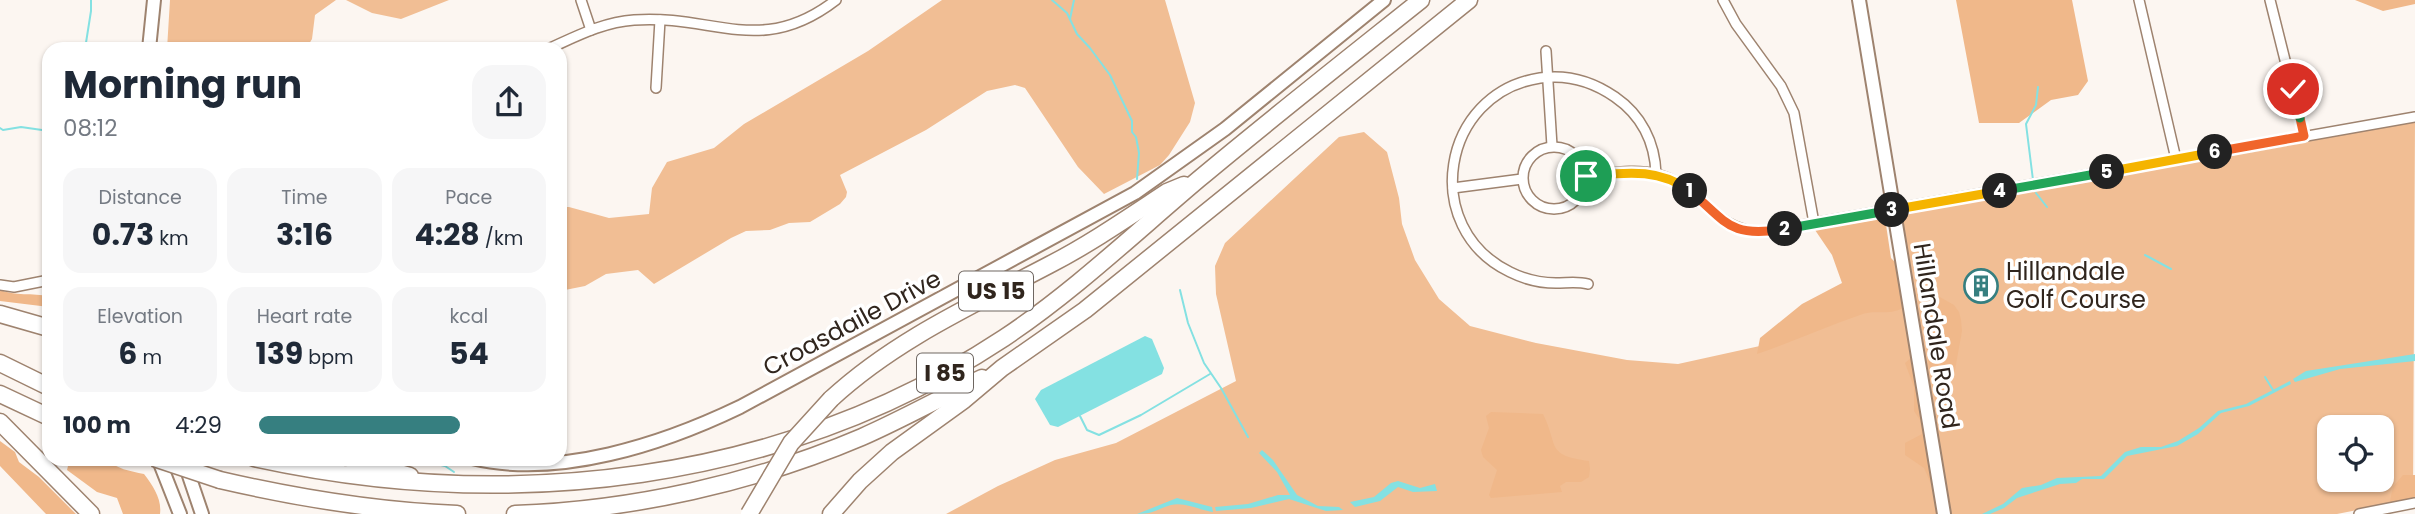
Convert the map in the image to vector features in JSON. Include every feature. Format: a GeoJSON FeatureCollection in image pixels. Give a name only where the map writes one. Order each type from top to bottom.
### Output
{"type":"FeatureCollection","features":[{"type":"Feature","properties":{"kind":"highway","name":"I 85"},"geometry":{"type":"LineString","coordinates":[[288,466],[369,481],[454,488],[537,488],[643,478],[742,457],[858,416],[937,378],[1007,336],[1421,0]]}},
{"type":"Feature","properties":{"kind":"highway","name":"I 85"},"geometry":{"type":"LineString","coordinates":[[517,514],[622,504],[674,495],[748,476],[860,438],[1002,368],[1085,310],[1469,0]]}},
{"type":"Feature","properties":{"kind":"highway","name":"US 15"},"geometry":{"type":"LineString","coordinates":[[749,514],[791,443],[831,399],[870,366],[985,297],[1052,264],[1167,192],[1202,176]]}},
{"type":"Feature","properties":{"kind":"highway"},"geometry":{"type":"LineString","coordinates":[[0,314],[42,326]]}},
{"type":"Feature","properties":{"kind":"highway"},"geometry":{"type":"LineString","coordinates":[[0,363],[42,384]]}},
{"type":"Feature","properties":{"kind":"highway"},"geometry":{"type":"LineString","coordinates":[[831,514],[892,452],[964,400],[1002,368]]}},
{"type":"Feature","properties":{"kind":"highway"},"geometry":{"type":"LineString","coordinates":[[0,394],[42,414]]}},
{"type":"Feature","properties":{"kind":"highway"},"geometry":{"type":"LineString","coordinates":[[0,422],[42,464]]}},
{"type":"Feature","properties":{"kind":"highway"},"geometry":{"type":"LineString","coordinates":[[44,466],[91,514]]}},
{"type":"Feature","properties":{"kind":"highway"},"geometry":{"type":"LineString","coordinates":[[179,466],[220,480],[363,508],[457,514]]}},
{"type":"Feature","properties":{"kind":"highway"},"geometry":{"type":"LineString","coordinates":[[374,466],[454,488]]}},
{"type":"Feature","properties":{"kind":"street"},"geometry":{"type":"LineString","coordinates":[[150,42],[154,0]]}},
{"type":"Feature","properties":{"kind":"street"},"geometry":{"type":"LineString","coordinates":[[581,0],[591,30]]}},
{"type":"Feature","properties":{"kind":"street"},"geometry":{"type":"LineString","coordinates":[[564,42],[591,30],[620,22],[660,20],[763,31],[805,20],[836,0]]}},
{"type":"Feature","properties":{"kind":"street","name":"Croasdaile Drive"},"geometry":{"type":"LineString","coordinates":[[567,459],[594,456],[673,436],[740,407],[1142,189],[1225,129],[1384,0]]}},
{"type":"Feature","properties":{"kind":"street"},"geometry":{"type":"LineString","coordinates":[[1723,0],[1736,24],[1781,86],[1794,113],[1814,223]]}},
{"type":"Feature","properties":{"kind":"street","name":"Hillandale Road"},"geometry":{"type":"LineString","coordinates":[[1859,0],[1944,514]]}},
{"type":"Feature","properties":{"kind":"street"},"geometry":{"type":"LineString","coordinates":[[2138,0],[2176,159]]}},
{"type":"Feature","properties":{"kind":"street"},"geometry":{"type":"LineString","coordinates":[[2270,0],[2304,136]]}},
{"type":"Feature","properties":{"kind":"street"},"geometry":{"type":"LineString","coordinates":[[656,88],[660,20]]}},
{"type":"Feature","properties":{"kind":"street"},"geometry":{"type":"LineString","coordinates":[[1546,51],[1552,146]]}},
{"type":"Feature","properties":{"kind":"street"},"geometry":{"type":"LineString","coordinates":[[1588,284],[1538,281],[1523,277],[1495,264],[1466,233],[1455,204],[1452,170],[1461,138],[1477,112],[1508,88],[1547,77],[1594,84],[1620,100],[1636,115],[1654,150],[1656,174]]}},
{"type":"Feature","properties":{"kind":"street"},"geometry":{"type":"LineString","coordinates":[[1586,176],[1627,172],[1656,174],[1684,186],[1716,216],[1734,227],[1763,232],[2415,117]]}},
{"type":"Feature","properties":{"kind":"street"},"geometry":{"type":"LineString","coordinates":[[1552,146],[1566,149],[1578,157],[1586,176],[1583,190],[1575,201],[1555,209],[1535,203],[1526,192],[1522,179],[1525,165],[1533,154],[1552,146]]}},
{"type":"Feature","properties":{"kind":"street"},"geometry":{"type":"LineString","coordinates":[[1453,188],[1522,179]]}},
{"type":"Feature","properties":{"kind":"street"},"geometry":{"type":"LineString","coordinates":[[0,285],[14,287],[42,281]]}},
{"type":"Feature","properties":{"kind":"street"},"geometry":{"type":"LineString","coordinates":[[159,466],[180,514]]}},
{"type":"Feature","properties":{"kind":"street"},"geometry":{"type":"LineString","coordinates":[[186,466],[202,514]]}},
{"type":"Feature","properties":{"kind":"street"},"geometry":{"type":"LineString","coordinates":[[2359,514],[2389,511],[2415,503]]}},
{"type":"Feature","properties":{"kind":"shaded area"},"geometry":{"type":"Polygon","coordinates":[[[170,0],[336,0],[315,15],[310,42],[167,42],[170,0]]]}},
{"type":"Feature","properties":{"kind":"shaded area"},"geometry":{"type":"Polygon","coordinates":[[[346,0],[449,0],[401,19],[372,13],[346,0]]]}},
{"type":"Feature","properties":{"kind":"shaded area"},"geometry":{"type":"Polygon","coordinates":[[[942,0],[1165,0],[1195,103],[1190,122],[1160,165],[1104,194],[1078,167],[1025,88],[1015,85],[987,91],[926,130],[840,175],[847,192],[846,197],[840,204],[810,222],[789,223],[770,230],[746,231],[654,284],[638,270],[606,274],[585,286],[567,290],[567,207],[609,218],[649,214],[652,188],[667,162],[714,148],[744,124],[868,51],[942,0]]]}},
{"type":"Feature","properties":{"kind":"shaded area"},"geometry":{"type":"Polygon","coordinates":[[[1956,0],[2072,0],[2088,81],[2078,95],[2051,100],[2019,123],[1979,123],[1956,0]]]}},
{"type":"Feature","properties":{"kind":"shaded area"},"geometry":{"type":"Polygon","coordinates":[[[2355,0],[2415,0],[2415,4],[2383,11],[2355,0]]]}},
{"type":"Feature","properties":{"kind":"shaded area","name":"Hillandale Golf Course"},"geometry":{"type":"Polygon","coordinates":[[[2415,121],[2413,499],[2337,514],[946,514],[1055,460],[1116,443],[1236,381],[1216,294],[1215,266],[1225,243],[1339,137],[1364,132],[1387,152],[1399,198],[1402,224],[1415,260],[1439,299],[1470,326],[1536,343],[1627,360],[1678,364],[1778,342],[1822,325],[1912,298],[1898,213],[2415,121]]]}},
{"type":"Feature","properties":{"kind":"shaded area"},"geometry":{"type":"Polygon","coordinates":[[[1885,218],[1891,258],[1903,270],[1907,305],[1895,311],[1860,315],[1757,354],[1760,338],[1802,304],[1842,283],[1832,255],[1815,230],[1885,218]]]}},
{"type":"Feature","properties":{"kind":"shaded area"},"geometry":{"type":"Polygon","coordinates":[[[0,290],[42,295],[42,306],[0,301],[0,290]]]}},
{"type":"Feature","properties":{"kind":"shaded area"},"geometry":{"type":"Polygon","coordinates":[[[1931,292],[1954,305],[1961,320],[1962,331],[1955,370],[1946,384],[1946,419],[1943,421],[1935,395],[1926,336],[1927,302],[1931,292]]]}},
{"type":"Feature","properties":{"kind":"shaded area"},"geometry":{"type":"Polygon","coordinates":[[[1911,358],[1918,371],[1935,493],[1924,468],[1905,455],[1905,443],[1922,434],[1920,420],[1914,411],[1914,387],[1905,363],[1911,358]]]}},
{"type":"Feature","properties":{"kind":"shaded area"},"geometry":{"type":"Polygon","coordinates":[[[1491,412],[1543,414],[1559,452],[1575,459],[1589,461],[1589,477],[1581,482],[1566,482],[1560,486],[1562,492],[1491,498],[1489,495],[1497,470],[1483,457],[1481,450],[1489,428],[1486,416],[1491,412]]]}},
{"type":"Feature","properties":{"kind":"shaded area"},"geometry":{"type":"Polygon","coordinates":[[[0,441],[15,452],[19,462],[39,477],[76,514],[46,514],[0,466],[0,441]]]}},
{"type":"Feature","properties":{"kind":"shaded area"},"geometry":{"type":"Polygon","coordinates":[[[68,466],[117,466],[144,474],[158,498],[160,514],[123,514],[117,498],[97,492],[67,470],[68,466]]]}},
{"type":"Feature","properties":{"kind":"shaded area"},"geometry":{"type":"Polygon","coordinates":[[[2403,475],[2415,475],[2415,500],[2393,505],[2390,501],[2394,486],[2403,475]]]}},
{"type":"Feature","properties":{"kind":"water"},"geometry":{"type":"Polygon","coordinates":[[[1145,336],[1152,339],[1164,368],[1162,374],[1058,427],[1050,425],[1035,399],[1041,390],[1145,336]]]}},
{"type":"Feature","properties":{"kind":"water"},"geometry":{"type":"Polygon","coordinates":[[[2415,354],[2415,361],[2340,369],[2295,382],[2293,379],[2306,371],[2415,354]]]}},
{"type":"Feature","properties":{"kind":"water"},"geometry":{"type":"Polygon","coordinates":[[[2290,381],[2291,384],[2249,406],[2221,413],[2198,434],[2177,446],[2127,456],[2104,479],[2082,479],[2076,483],[2060,484],[2017,498],[1990,514],[1982,514],[2003,504],[2022,488],[2041,485],[2057,478],[2101,476],[2125,452],[2141,447],[2161,447],[2178,441],[2199,428],[2218,411],[2246,404],[2290,381]]]}},
{"type":"Feature","properties":{"kind":"water"},"geometry":{"type":"Polygon","coordinates":[[[1262,450],[1273,460],[1297,495],[1318,506],[1339,507],[1343,510],[1326,511],[1289,499],[1251,508],[1216,511],[1215,507],[1248,504],[1278,495],[1290,495],[1277,472],[1259,453],[1262,450]]]}},
{"type":"Feature","properties":{"kind":"water"},"geometry":{"type":"Polygon","coordinates":[[[1398,481],[1420,488],[1435,484],[1437,491],[1413,492],[1398,487],[1380,501],[1355,507],[1350,502],[1374,497],[1391,483],[1398,481]]]}},
{"type":"Feature","properties":{"kind":"water"},"geometry":{"type":"Polygon","coordinates":[[[1177,498],[1212,507],[1213,512],[1176,504],[1137,514],[1177,498]]]}},
{"type":"Feature","properties":{"kind":"waterway"},"geometry":{"type":"LineString","coordinates":[[86,42],[91,0]]}},
{"type":"Feature","properties":{"kind":"waterway"},"geometry":{"type":"LineString","coordinates":[[1052,0],[1067,13],[1077,34],[1110,75],[1132,121],[1132,132],[1136,137],[1139,153],[1137,179]]}},
{"type":"Feature","properties":{"kind":"waterway"},"geometry":{"type":"LineString","coordinates":[[1070,19],[1074,0]]}},
{"type":"Feature","properties":{"kind":"waterway"},"geometry":{"type":"LineString","coordinates":[[2033,180],[2026,124],[2036,105],[2038,87]]}},
{"type":"Feature","properties":{"kind":"waterway"},"geometry":{"type":"LineString","coordinates":[[0,128],[42,130]]}},
{"type":"Feature","properties":{"kind":"waterway"},"geometry":{"type":"LineString","coordinates":[[2036,193],[2047,207]]}},
{"type":"Feature","properties":{"kind":"waterway"},"geometry":{"type":"LineString","coordinates":[[2145,255],[2171,269]]}},
{"type":"Feature","properties":{"kind":"waterway"},"geometry":{"type":"LineString","coordinates":[[1180,290],[1188,323],[1204,363],[1248,437]]}},
{"type":"Feature","properties":{"kind":"waterway"},"geometry":{"type":"LineString","coordinates":[[1080,416],[1087,430],[1099,435],[1141,415],[1210,374]]}},
{"type":"Feature","properties":{"kind":"waterway"},"geometry":{"type":"LineString","coordinates":[[2265,377],[2273,390]]}},
{"type":"Feature","properties":{"kind":"waterway"},"geometry":{"type":"LineString","coordinates":[[445,466],[454,472]]}},
{"type":"Feature","properties":{"kind":"place","name":"Hillandale Golf Course"},"geometry":{"type":"Point","coordinates":[1981,286]}},
{"type":"Feature","properties":{"kind":"route"},"geometry":{"type":"LineString","coordinates":[[1586,176],[1627,172],[1656,174],[1674,180],[1693,192],[1728,225],[1752,232],[1763,232],[2304,136],[2293,89]]}}]}
